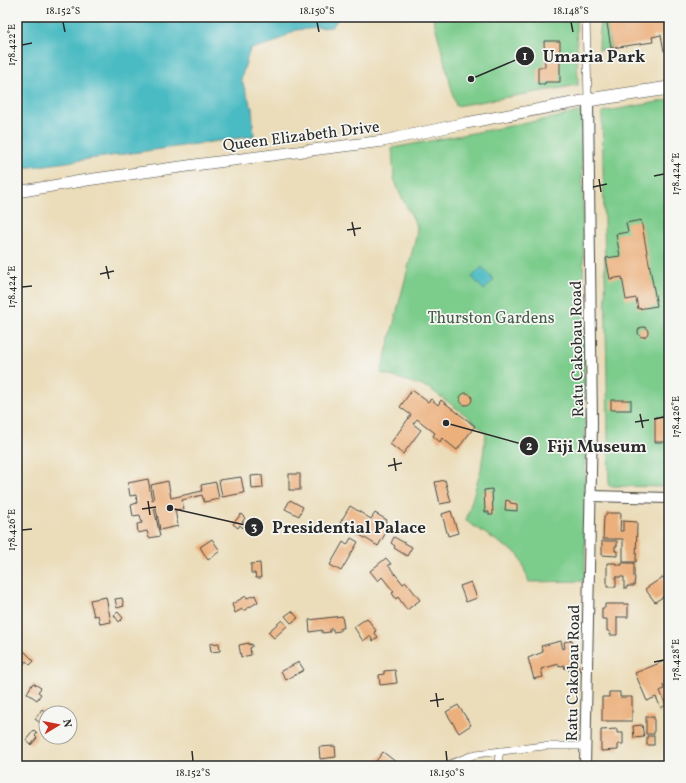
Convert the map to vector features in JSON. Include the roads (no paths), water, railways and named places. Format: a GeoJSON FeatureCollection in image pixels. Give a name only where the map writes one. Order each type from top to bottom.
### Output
{"type":"FeatureCollection","features":[{"type":"Feature","properties":{"kind":"highway"},"geometry":{"type":"LineString","coordinates":[[588,100],[669,88]]}},
{"type":"Feature","properties":{"kind":"main road","name":"Queen Elizabeth Drive"},"geometry":{"type":"LineString","coordinates":[[17,192],[87,180],[383,141],[466,123],[588,100]]}},
{"type":"Feature","properties":{"kind":"main road","name":"Ratu Cakobau Road"},"geometry":{"type":"LineString","coordinates":[[585,766],[592,423],[588,100]]}},
{"type":"Feature","properties":{"kind":"main road"},"geometry":{"type":"LineString","coordinates":[[590,496],[669,498]]}},
{"type":"Feature","properties":{"kind":"street"},"geometry":{"type":"LineString","coordinates":[[586,17],[588,100]]}},
{"type":"Feature","properties":{"kind":"street"},"geometry":{"type":"LineString","coordinates":[[445,766],[476,754],[544,746],[586,746]]}},
{"type":"Feature","properties":{"kind":"street"},"geometry":{"type":"LineString","coordinates":[[497,766],[500,751]]}},
{"type":"Feature","properties":{"kind":"water"},"geometry":{"type":"Polygon","coordinates":[[[17,17],[339,17],[332,27],[296,30],[273,43],[250,49],[241,79],[252,108],[254,136],[17,169],[17,17]]]}},
{"type":"Feature","properties":{"kind":"water"},"geometry":{"type":"Polygon","coordinates":[[[482,267],[494,280],[484,290],[472,277],[482,267]]]}},
{"type":"Feature","properties":{"kind":"place","name":"Umaria Park"},"geometry":{"type":"Point","coordinates":[471,79]}},
{"type":"Feature","properties":{"kind":"place","name":"Fiji Museum"},"geometry":{"type":"Point","coordinates":[446,423]}},
{"type":"Feature","properties":{"kind":"place","name":"Presidential Palace"},"geometry":{"type":"Point","coordinates":[170,508]}},
{"type":"Feature","properties":{"kind":"park label","name":"Thurston Gardens"},"geometry":{"type":"Point","coordinates":[491,317]}}]}
